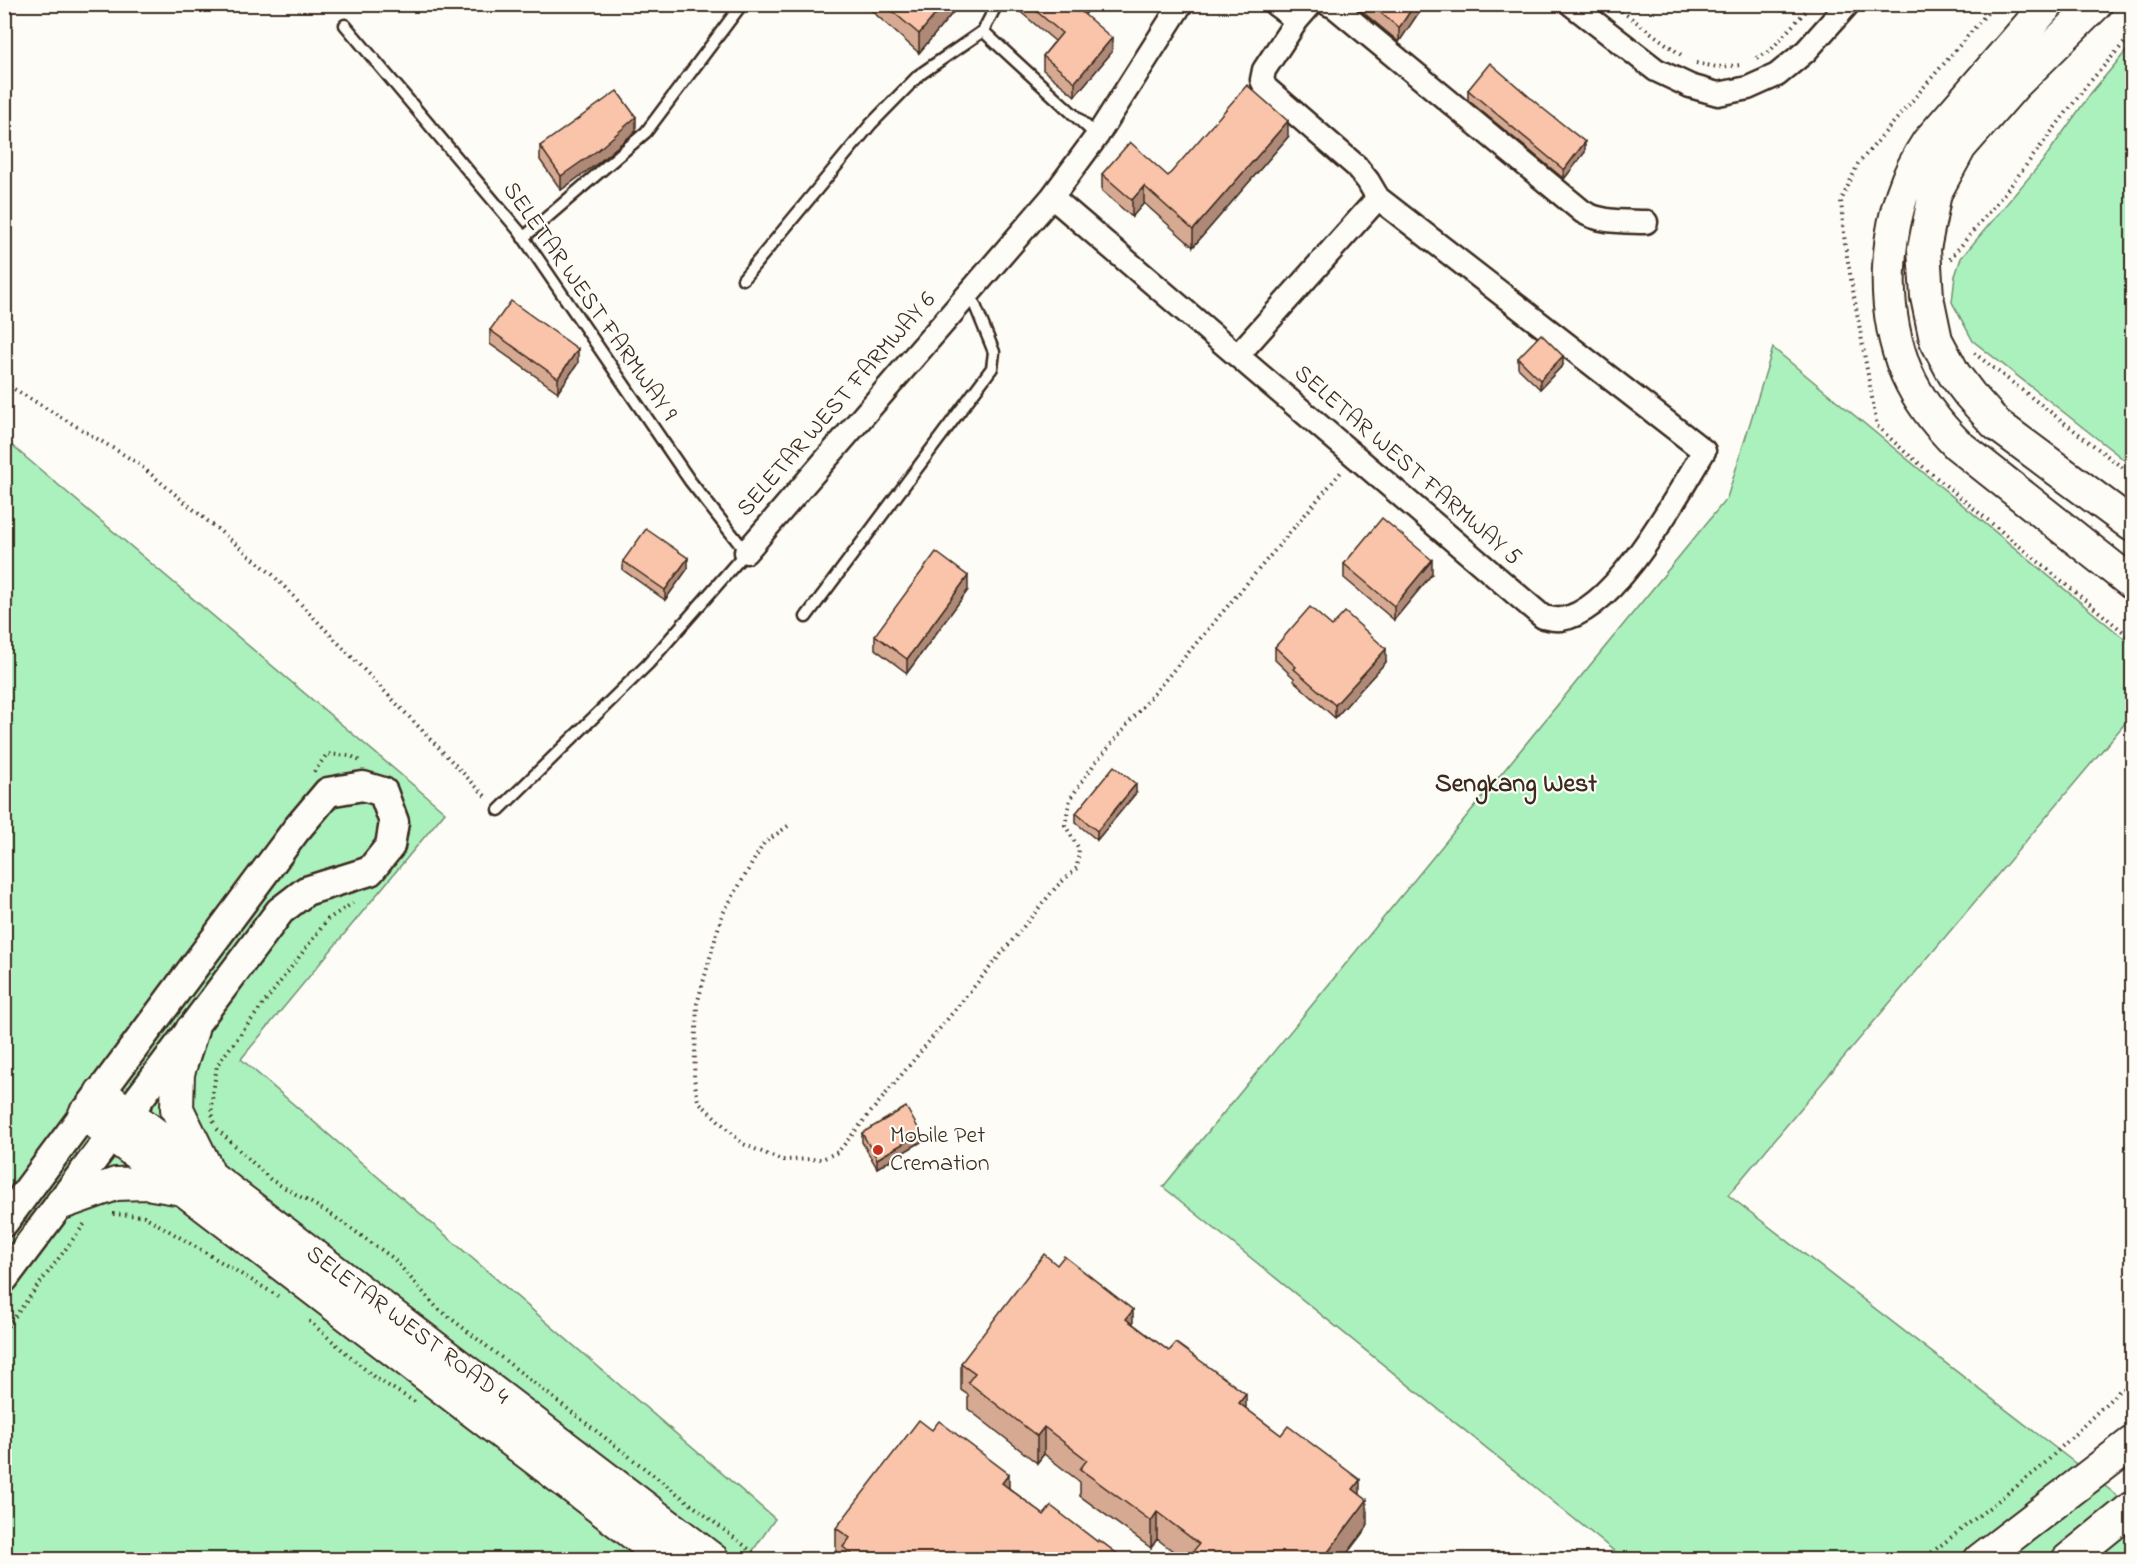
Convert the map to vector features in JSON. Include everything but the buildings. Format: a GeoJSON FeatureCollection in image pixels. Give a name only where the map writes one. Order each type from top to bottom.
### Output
{"type":"FeatureCollection","features":[{"type":"Feature","properties":{"kind":"main road"},"geometry":{"type":"LineString","coordinates":[[2049,4],[1928,142],[1917,158],[1897,213],[1890,256],[1889,292],[1895,331],[1907,374],[1940,427],[1958,445],[2133,583]]}},
{"type":"Feature","properties":{"kind":"main road"},"geometry":{"type":"LineString","coordinates":[[2096,4],[2015,84],[1960,147],[1935,193],[1924,249],[1927,297],[1936,340],[1954,374],[1996,424],[2128,522]]}},
{"type":"Feature","properties":{"kind":"main road"},"geometry":{"type":"LineString","coordinates":[[62,1203],[116,1184],[197,1182],[177,1109],[178,1073],[192,1030]]}},
{"type":"Feature","properties":{"kind":"main road","name":"SELETAR WEST ROAD 4"},"geometry":{"type":"LineString","coordinates":[[93,1104],[713,1560]]}},
{"type":"Feature","properties":{"kind":"main road","name":"SELETAR WEST ROAD 4"},"geometry":{"type":"LineString","coordinates":[[197,1182],[668,1560]]}},
{"type":"Feature","properties":{"kind":"main road"},"geometry":{"type":"LineString","coordinates":[[1980,1560],[2133,1443]]}},
{"type":"Feature","properties":{"kind":"main road"},"geometry":{"type":"LineString","coordinates":[[2068,1560],[2133,1508]]}},
{"type":"Feature","properties":{"kind":"street","name":"SELETAR WEST FARMWAY 6"},"geometry":{"type":"LineString","coordinates":[[746,552],[1052,197],[1097,136],[1181,4]]}},
{"type":"Feature","properties":{"kind":"street"},"geometry":{"type":"LineString","coordinates":[[1238,355],[1378,198],[1356,166],[1266,88],[1262,80],[1264,70],[1304,12],[1275,4]]}},
{"type":"Feature","properties":{"kind":"street"},"geometry":{"type":"LineString","coordinates":[[1328,4],[1335,7],[1583,212],[1591,217],[1604,220],[1646,222]]}},
{"type":"Feature","properties":{"kind":"street"},"geometry":{"type":"LineString","coordinates":[[1571,4],[1656,70],[1690,86],[1718,94],[1748,88],[1777,75],[1806,51],[1848,4]]}},
{"type":"Feature","properties":{"kind":"street","name":"SELETAR WEST FARMWAY 5"},"geometry":{"type":"LineString","coordinates":[[1052,197],[1543,617],[1560,619],[1577,613],[1597,602],[1654,534],[1704,452],[1378,198]]}},
{"type":"Feature","properties":{"kind":"street"},"geometry":{"type":"LineString","coordinates":[[4,1222],[296,830],[328,792],[363,786],[382,792],[394,822],[390,846],[369,871],[306,891],[280,912],[4,1278]]}},
{"type":"Feature","properties":{"kind":"lane"},"geometry":{"type":"LineString","coordinates":[[523,237],[646,132],[742,4]]}},
{"type":"Feature","properties":{"kind":"lane"},"geometry":{"type":"LineString","coordinates":[[742,279],[871,124],[919,75],[983,31],[997,4]]}},
{"type":"Feature","properties":{"kind":"lane","name":"SELETAR WEST FARMWAY 9"},"geometry":{"type":"LineString","coordinates":[[345,25],[523,237],[690,481],[746,552]]}},
{"type":"Feature","properties":{"kind":"lane"},"geometry":{"type":"LineString","coordinates":[[983,31],[1097,136]]}},
{"type":"Feature","properties":{"kind":"lane"},"geometry":{"type":"LineString","coordinates":[[806,617],[992,368],[994,352],[969,292]]}},
{"type":"Feature","properties":{"kind":"lane","name":"SELETAR WEST FARMWAY 6"},"geometry":{"type":"LineString","coordinates":[[499,810],[648,664],[746,552]]}},
{"type":"Feature","properties":{"kind":"path"},"geometry":{"type":"LineString","coordinates":[[1612,4],[1692,62],[1718,67],[1741,66],[1769,52],[1812,4]]}},
{"type":"Feature","properties":{"kind":"path"},"geometry":{"type":"LineString","coordinates":[[1841,201],[1858,164],[1995,4]]}},
{"type":"Feature","properties":{"kind":"path"},"geometry":{"type":"LineString","coordinates":[[1948,269],[1949,260],[2011,185],[2088,84],[2133,34]]}},
{"type":"Feature","properties":{"kind":"path"},"geometry":{"type":"LineString","coordinates":[[1972,352],[2133,475]]}},
{"type":"Feature","properties":{"kind":"path"},"geometry":{"type":"LineString","coordinates":[[4,384],[136,462],[272,574],[499,810]]}},
{"type":"Feature","properties":{"kind":"path"},"geometry":{"type":"LineString","coordinates":[[788,826],[764,843],[722,915],[697,1004],[694,1078],[698,1101],[743,1144],[781,1160],[822,1159],[838,1152],[1057,886],[1077,868],[1079,849],[1065,825],[1070,800],[1095,762],[1353,456]]}},
{"type":"Feature","properties":{"kind":"path"},"geometry":{"type":"LineString","coordinates":[[328,919],[217,1065],[211,1107],[215,1128],[271,1180],[329,1213],[393,1258],[436,1307],[763,1560]]}},
{"type":"Feature","properties":{"kind":"path"},"geometry":{"type":"LineString","coordinates":[[105,1216],[115,1213],[144,1216],[286,1301]]}},
{"type":"Feature","properties":{"kind":"path"},"geometry":{"type":"LineString","coordinates":[[4,1331],[86,1221],[96,1219]]}},
{"type":"Feature","properties":{"kind":"path"},"geometry":{"type":"LineString","coordinates":[[304,1317],[374,1377],[424,1407]]}},
{"type":"Feature","properties":{"kind":"path"},"geometry":{"type":"LineString","coordinates":[[1922,1560],[2040,1468],[2118,1392],[2133,1385]]}},
{"type":"Feature","properties":{"kind":"path"},"geometry":{"type":"LineString","coordinates":[[2129,1560],[2133,1556]]}},
{"type":"Feature","properties":{"kind":"green space"},"geometry":{"type":"Polygon","coordinates":[[[2132,44],[2132,466],[1973,341],[1952,302],[1955,276],[1961,258],[2042,162],[2091,93],[2132,44]]]}},
{"type":"Feature","properties":{"kind":"green space"},"geometry":{"type":"Polygon","coordinates":[[[1773,348],[2132,645],[2132,715],[1728,1195],[2132,1507],[2132,1559],[1624,1559],[1163,1187],[1727,498],[1773,348]]]}},
{"type":"Feature","properties":{"kind":"green space"},"geometry":{"type":"Polygon","coordinates":[[[4,439],[445,812],[241,1059],[775,1519],[747,1559],[5,1559],[4,439]]]}},
{"type":"Feature","properties":{"kind":"place","name":"Mobile Pet Cremation"},"geometry":{"type":"Point","coordinates":[878,1150]}},
{"type":"Feature","properties":{"kind":"district","name":"Sengkang West"},"geometry":{"type":"Point","coordinates":[1516,785]}}]}
